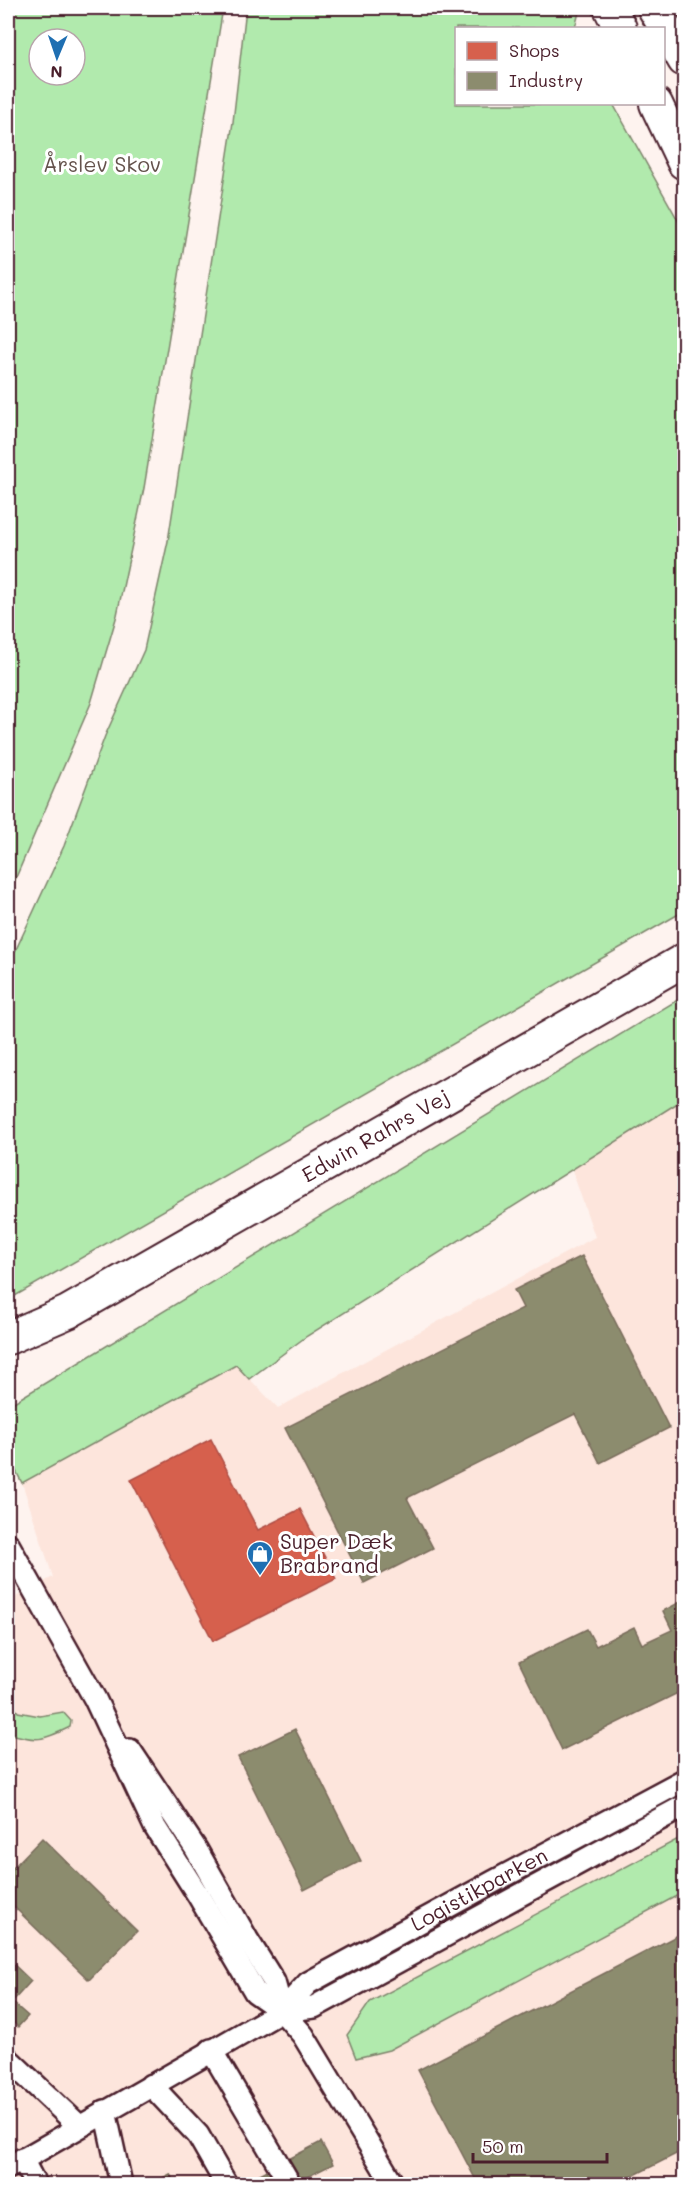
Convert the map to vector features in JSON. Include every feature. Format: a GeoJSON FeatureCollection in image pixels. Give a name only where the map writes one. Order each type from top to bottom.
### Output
{"type":"FeatureCollection","features":[{"type":"Feature","properties":{"kind":"highway"},"geometry":{"type":"LineString","coordinates":[[610,8],[620,27]]}},
{"type":"Feature","properties":{"kind":"highway"},"geometry":{"type":"LineString","coordinates":[[654,8],[665,27]]}},
{"type":"Feature","properties":{"kind":"highway"},"geometry":{"type":"LineString","coordinates":[[665,27],[684,60]]}},
{"type":"Feature","properties":{"kind":"highway"},"geometry":{"type":"LineString","coordinates":[[656,105],[684,163]]}},
{"type":"Feature","properties":{"kind":"highway","name":"Edwin Rahrs Vej"},"geometry":{"type":"LineString","coordinates":[[68,1312],[684,960]]}},
{"type":"Feature","properties":{"kind":"highway"},"geometry":{"type":"LineString","coordinates":[[8,1338],[68,1312]]}},
{"type":"Feature","properties":{"kind":"highway"},"geometry":{"type":"LineString","coordinates":[[8,1357],[68,1312]]}},
{"type":"Feature","properties":{"kind":"street"},"geometry":{"type":"LineString","coordinates":[[8,1544],[95,1699],[155,1827],[255,1992],[282,2011],[303,2035],[393,2184]]}},
{"type":"Feature","properties":{"kind":"street","name":"Logistikparken"},"geometry":{"type":"LineString","coordinates":[[15,2163],[282,2011],[308,1983],[684,1780]]}},
{"type":"Feature","properties":{"kind":"street","name":"Logistikparken"},"geometry":{"type":"LineString","coordinates":[[282,2011],[314,2007],[684,1806]]}},
{"type":"Feature","properties":{"kind":"street"},"geometry":{"type":"LineString","coordinates":[[212,2050],[290,2184]]}},
{"type":"Feature","properties":{"kind":"street"},"geometry":{"type":"LineString","coordinates":[[8,2059],[79,2126]]}},
{"type":"Feature","properties":{"kind":"street"},"geometry":{"type":"LineString","coordinates":[[151,2085],[198,2135],[226,2184]]}},
{"type":"Feature","properties":{"kind":"street"},"geometry":{"type":"LineString","coordinates":[[105,2111],[121,2184]]}},
{"type":"Feature","properties":{"kind":"street"},"geometry":{"type":"LineString","coordinates":[[15,2163],[35,2184]]}},
{"type":"Feature","properties":{"kind":"shaded area"},"geometry":{"type":"Polygon","coordinates":[[[684,1097],[684,2184],[8,2184],[8,1601],[53,1577],[22,1483],[236,1365],[278,1408],[595,1237],[570,1164],[684,1097]]]}},
{"type":"Feature","properties":{"kind":"green space","name":"Årslev Skov"},"geometry":{"type":"Polygon","coordinates":[[[8,8],[223,8],[144,488],[117,615],[91,703],[8,896],[8,8]]]}},
{"type":"Feature","properties":{"kind":"green space"},"geometry":{"type":"Polygon","coordinates":[[[246,8],[580,8],[575,27],[455,27],[455,105],[614,105],[684,231],[684,911],[8,1300],[8,962],[12,958],[64,846],[105,736],[144,650],[168,541],[233,122],[246,8]]]}},
{"type":"Feature","properties":{"kind":"green space"},"geometry":{"type":"Polygon","coordinates":[[[684,996],[684,1099],[307,1336],[249,1379],[236,1365],[22,1483],[8,1455],[9,1405],[684,996]]]}},
{"type":"Feature","properties":{"kind":"green space"},"geometry":{"type":"Polygon","coordinates":[[[8,1699],[18,1712],[40,1716],[63,1712],[71,1721],[70,1727],[39,1739],[8,1733],[8,1699]]]}},
{"type":"Feature","properties":{"kind":"green space"},"geometry":{"type":"Polygon","coordinates":[[[684,1836],[684,1892],[389,2050],[356,2058],[347,2035],[370,2002],[684,1836]]]}},
{"type":"Feature","properties":{"kind":"building: Shops"},"geometry":{"type":"Polygon","coordinates":[[[211,1439],[258,1530],[300,1509],[336,1579],[213,1641],[131,1480],[211,1439]]]}},
{"type":"Feature","properties":{"kind":"building: Industry"},"geometry":{"type":"Polygon","coordinates":[[[582,1256],[669,1428],[600,1463],[575,1414],[407,1498],[433,1548],[364,1583],[285,1428],[523,1308],[514,1290],[582,1256]]]}},
{"type":"Feature","properties":{"kind":"building: Industry"},"geometry":{"type":"Polygon","coordinates":[[[684,1600],[684,1690],[562,1750],[519,1662],[587,1629],[596,1646],[634,1627],[642,1644],[672,1630],[663,1611],[684,1600]]]}},
{"type":"Feature","properties":{"kind":"building: Industry"},"geometry":{"type":"Polygon","coordinates":[[[295,1729],[361,1861],[304,1890],[238,1757],[295,1729]]]}},
{"type":"Feature","properties":{"kind":"building: Industry"},"geometry":{"type":"Polygon","coordinates":[[[42,1838],[137,1931],[89,1980],[8,1901],[8,1873],[42,1838]]]}},
{"type":"Feature","properties":{"kind":"building: Industry"},"geometry":{"type":"Polygon","coordinates":[[[684,1932],[684,2150],[617,2184],[478,2184],[418,2070],[684,1932]]]}},
{"type":"Feature","properties":{"kind":"building: Industry"},"geometry":{"type":"Polygon","coordinates":[[[8,1959],[31,1981],[12,2002],[28,2016],[18,2027],[8,2017],[8,1959]]]}},
{"type":"Feature","properties":{"kind":"building: Industry"},"geometry":{"type":"Polygon","coordinates":[[[321,2142],[333,2164],[293,2184],[261,2184],[256,2176],[321,2142]]]}},
{"type":"Feature","properties":{"kind":"building: Industry"},"geometry":{"type":"Polygon","coordinates":[[[170,2174],[175,2184],[151,2184],[170,2174]]]}},
{"type":"Feature","properties":{"kind":"place","name":"Super Dæk Brabrand"},"geometry":{"type":"Point","coordinates":[260,1577]}}]}
